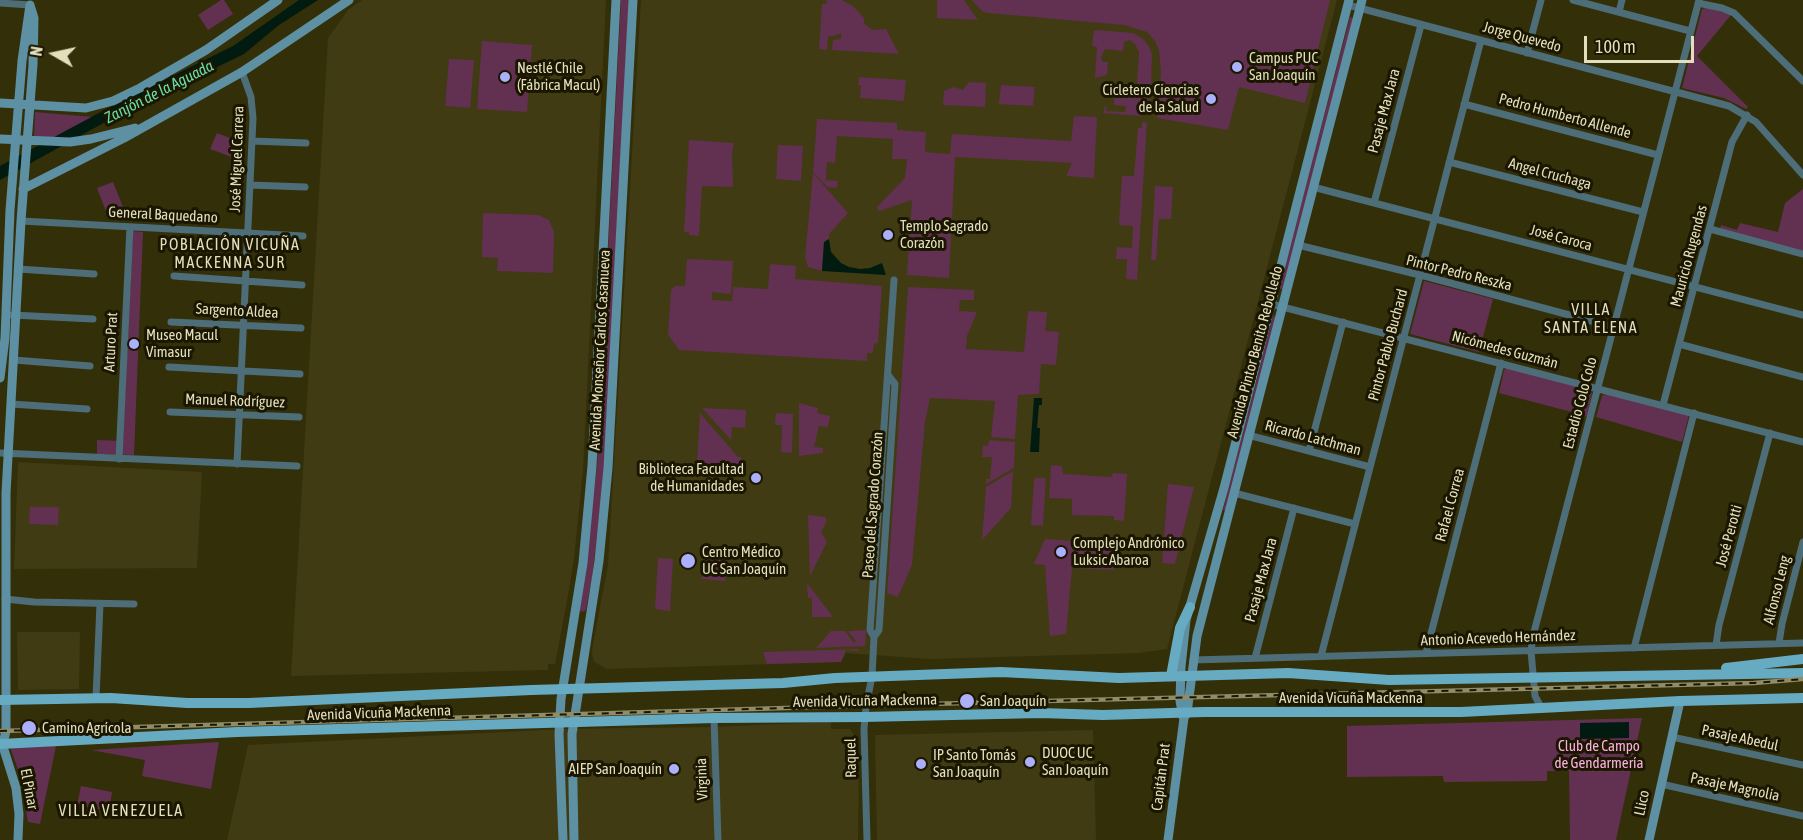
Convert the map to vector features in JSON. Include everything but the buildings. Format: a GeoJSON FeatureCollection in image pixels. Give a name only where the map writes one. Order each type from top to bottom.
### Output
{"type":"FeatureCollection","features":[{"type":"Feature","properties":{"kind":"main road"},"geometry":{"type":"LineString","coordinates":[[0,103],[86,108],[113,101],[206,50],[278,0]]}},
{"type":"Feature","properties":{"kind":"main road"},"geometry":{"type":"LineString","coordinates":[[23,189],[114,144],[242,72],[350,0]]}},
{"type":"Feature","properties":{"kind":"main road","name":"Avenida Monseñor Carlos Casanueva"},"geometry":{"type":"LineString","coordinates":[[563,840],[561,694],[583,563],[592,466],[615,0]]}},
{"type":"Feature","properties":{"kind":"main road","name":"Avenida Monseñor Carlos Casanueva"},"geometry":{"type":"LineString","coordinates":[[574,840],[571,754],[573,723],[599,561],[608,468],[633,0]]}},
{"type":"Feature","properties":{"kind":"main road","name":"Avenida Pintor Benito Rebolledo"},"geometry":{"type":"LineString","coordinates":[[1190,607],[1224,488],[1349,2]]}},
{"type":"Feature","properties":{"kind":"main road"},"geometry":{"type":"LineString","coordinates":[[0,378],[18,269],[34,32],[34,18],[30,3]]}},
{"type":"Feature","properties":{"kind":"main road"},"geometry":{"type":"LineString","coordinates":[[1,741],[6,731],[3,700],[2,598],[6,493],[5,453],[14,360],[10,210],[23,51],[30,3]]}},
{"type":"Feature","properties":{"kind":"main road","name":"Avenida Pintor Benito Rebolledo"},"geometry":{"type":"LineString","coordinates":[[1184,714],[1181,676],[1193,660],[1248,435],[1361,4]]}},
{"type":"Feature","properties":{"kind":"main road"},"geometry":{"type":"LineString","coordinates":[[0,139],[16,140],[27,145],[70,142],[143,126]]}},
{"type":"Feature","properties":{"kind":"main road"},"geometry":{"type":"LineString","coordinates":[[0,482],[6,493]]}},
{"type":"Feature","properties":{"kind":"main road"},"geometry":{"type":"LineString","coordinates":[[1195,590],[1208,593]]}},
{"type":"Feature","properties":{"kind":"main road"},"geometry":{"type":"LineString","coordinates":[[1181,676],[1180,628],[1190,607]]}},
{"type":"Feature","properties":{"kind":"main road","name":"Avenida Vicuña Mackenna"},"geometry":{"type":"LineString","coordinates":[[1629,675],[1764,665],[1803,659]]}},
{"type":"Feature","properties":{"kind":"main road","name":"Avenida Vicuña Mackenna"},"geometry":{"type":"LineString","coordinates":[[3,700],[96,698],[187,703],[249,703],[561,694],[579,688],[783,683],[872,676],[1008,672],[1100,678],[1300,673],[1389,680],[1803,673]]}},
{"type":"Feature","properties":{"kind":"main road","name":"Avenida Vicuña Mackenna"},"geometry":{"type":"LineString","coordinates":[[1,741],[714,718],[1041,712],[1103,715],[1427,713],[1680,701],[1803,698]]}},
{"type":"Feature","properties":{"kind":"main road","name":"Llico"},"geometry":{"type":"LineString","coordinates":[[1649,840],[1680,701]]}},
{"type":"Feature","properties":{"kind":"main road","name":"Capitán Prat"},"geometry":{"type":"LineString","coordinates":[[1168,840],[1184,714]]}},
{"type":"Feature","properties":{"kind":"main road","name":"El Pinar"},"geometry":{"type":"LineString","coordinates":[[1,741],[17,797],[18,840]]}},
{"type":"Feature","properties":{"kind":"street"},"geometry":{"type":"LineString","coordinates":[[1527,52],[1541,0]]}},
{"type":"Feature","properties":{"kind":"street"},"geometry":{"type":"LineString","coordinates":[[1573,0],[1690,31]]}},
{"type":"Feature","properties":{"kind":"street"},"geometry":{"type":"LineString","coordinates":[[1618,12],[1622,0]]}},
{"type":"Feature","properties":{"kind":"street","name":"Jorge Quevedo"},"geometry":{"type":"LineString","coordinates":[[1349,2],[1421,25],[1722,103],[1747,116],[1772,138],[1803,175]]}},
{"type":"Feature","properties":{"kind":"street"},"geometry":{"type":"LineString","coordinates":[[1698,2],[1734,13],[1803,81]]}},
{"type":"Feature","properties":{"kind":"street","name":"Estadio Colo Colo"},"geometry":{"type":"LineString","coordinates":[[1542,709],[1535,696],[1531,651],[1533,636],[1698,2]]}},
{"type":"Feature","properties":{"kind":"street"},"geometry":{"type":"LineString","coordinates":[[0,3],[30,3]]}},
{"type":"Feature","properties":{"kind":"street","name":"Pasaje Max Jara"},"geometry":{"type":"LineString","coordinates":[[1374,203],[1421,25]]}},
{"type":"Feature","properties":{"kind":"street","name":"Pintor Pablo Buchard"},"geometry":{"type":"LineString","coordinates":[[1321,656],[1480,40]]}},
{"type":"Feature","properties":{"kind":"street","name":"José Miguel Carrera"},"geometry":{"type":"LineString","coordinates":[[237,464],[253,105],[242,72]]}},
{"type":"Feature","properties":{"kind":"street","name":"Pedro Humberto Allende"},"geometry":{"type":"LineString","coordinates":[[1464,104],[1658,155]]}},
{"type":"Feature","properties":{"kind":"street","name":"Mauricio Rugendas"},"geometry":{"type":"LineString","coordinates":[[1664,405],[1732,142],[1747,116]]}},
{"type":"Feature","properties":{"kind":"street"},"geometry":{"type":"LineString","coordinates":[[252,141],[306,144]]}},
{"type":"Feature","properties":{"kind":"street","name":"Angel Cruchaga"},"geometry":{"type":"LineString","coordinates":[[1449,162],[1643,212]]}},
{"type":"Feature","properties":{"kind":"street"},"geometry":{"type":"LineString","coordinates":[[250,185],[304,187]]}},
{"type":"Feature","properties":{"kind":"street","name":"José Caroca"},"geometry":{"type":"LineString","coordinates":[[1313,187],[1803,315]]}},
{"type":"Feature","properties":{"kind":"street"},"geometry":{"type":"LineString","coordinates":[[0,209],[10,210]]}},
{"type":"Feature","properties":{"kind":"street","name":"General Baquedano"},"geometry":{"type":"LineString","coordinates":[[21,221],[303,236]]}},
{"type":"Feature","properties":{"kind":"street","name":"Arturo Prat"},"geometry":{"type":"LineString","coordinates":[[119,459],[130,227]]}},
{"type":"Feature","properties":{"kind":"street"},"geometry":{"type":"LineString","coordinates":[[1710,229],[1803,254]]}},
{"type":"Feature","properties":{"kind":"street","name":"Pintor Pedro Reszka"},"geometry":{"type":"LineString","coordinates":[[1298,245],[1614,327]]}},
{"type":"Feature","properties":{"kind":"street"},"geometry":{"type":"LineString","coordinates":[[18,269],[94,274]]}},
{"type":"Feature","properties":{"kind":"street"},"geometry":{"type":"LineString","coordinates":[[174,276],[302,285]]}},
{"type":"Feature","properties":{"kind":"street","name":"Paseo del Sagrado Corazón"},"geometry":{"type":"LineString","coordinates":[[872,676],[874,637],[879,630],[895,384],[888,375],[894,280]]}},
{"type":"Feature","properties":{"kind":"street","name":"Nicómedes Guzmán"},"geometry":{"type":"LineString","coordinates":[[1271,304],[1803,442]]}},
{"type":"Feature","properties":{"kind":"street"},"geometry":{"type":"LineString","coordinates":[[11,315],[93,319]]}},
{"type":"Feature","properties":{"kind":"street","name":"Sargento Aldea"},"geometry":{"type":"LineString","coordinates":[[171,321],[301,328]]}},
{"type":"Feature","properties":{"kind":"street"},"geometry":{"type":"LineString","coordinates":[[1309,451],[1343,322]]}},
{"type":"Feature","properties":{"kind":"street"},"geometry":{"type":"LineString","coordinates":[[1679,344],[1803,377]]}},
{"type":"Feature","properties":{"kind":"street"},"geometry":{"type":"LineString","coordinates":[[14,360],[90,366]]}},
{"type":"Feature","properties":{"kind":"street","name":"Rafael Correa"},"geometry":{"type":"LineString","coordinates":[[1426,653],[1502,363]]}},
{"type":"Feature","properties":{"kind":"street"},"geometry":{"type":"LineString","coordinates":[[169,367],[300,374]]}},
{"type":"Feature","properties":{"kind":"street"},"geometry":{"type":"LineString","coordinates":[[11,404],[87,410]]}},
{"type":"Feature","properties":{"kind":"street","name":"Manuel Rodríguez"},"geometry":{"type":"LineString","coordinates":[[170,412],[298,417]]}},
{"type":"Feature","properties":{"kind":"street"},"geometry":{"type":"LineString","coordinates":[[1634,648],[1694,413]]}},
{"type":"Feature","properties":{"kind":"street","name":"José Perotti"},"geometry":{"type":"LineString","coordinates":[[1716,645],[1719,625],[1770,433]]}},
{"type":"Feature","properties":{"kind":"street","name":"Ricardo Latchman"},"geometry":{"type":"LineString","coordinates":[[1248,435],[1370,467]]}},
{"type":"Feature","properties":{"kind":"street"},"geometry":{"type":"LineString","coordinates":[[5,453],[297,466]]}},
{"type":"Feature","properties":{"kind":"street"},"geometry":{"type":"LineString","coordinates":[[1234,493],[1355,524]]}},
{"type":"Feature","properties":{"kind":"street","name":"Pasaje Max Jara"},"geometry":{"type":"LineString","coordinates":[[1255,658],[1294,508]]}},
{"type":"Feature","properties":{"kind":"street","name":"Alfonso Leng"},"geometry":{"type":"LineString","coordinates":[[1779,643],[1803,542]]}},
{"type":"Feature","properties":{"kind":"street"},"geometry":{"type":"LineString","coordinates":[[2,598],[34,602],[134,604]]}},
{"type":"Feature","properties":{"kind":"street"},"geometry":{"type":"LineString","coordinates":[[96,698],[100,604]]}},
{"type":"Feature","properties":{"kind":"street","name":"Antonio Acevedo Hernández"},"geometry":{"type":"LineString","coordinates":[[1193,660],[1803,643]]}},
{"type":"Feature","properties":{"kind":"street","name":"Raquel"},"geometry":{"type":"LineString","coordinates":[[867,840],[864,717],[872,676]]}},
{"type":"Feature","properties":{"kind":"street","name":"Virginia"},"geometry":{"type":"LineString","coordinates":[[714,718],[718,840]]}},
{"type":"Feature","properties":{"kind":"street","name":"Pasaje Abedul"},"geometry":{"type":"LineString","coordinates":[[1672,737],[1803,765]]}},
{"type":"Feature","properties":{"kind":"street","name":"Pasaje Magnolia"},"geometry":{"type":"LineString","coordinates":[[1661,784],[1803,816]]}},
{"type":"Feature","properties":{"kind":"shaded area","name":"Nestlé Chile (Fábrica Macul)"},"geometry":{"type":"Polygon","coordinates":[[[362,0],[606,0],[583,470],[574,559],[567,601],[555,664],[548,664],[548,670],[291,676],[328,38],[348,10],[362,0]]]}},
{"type":"Feature","properties":{"kind":"shaded area"},"geometry":{"type":"Polygon","coordinates":[[[641,0],[1337,0],[1167,649],[1139,653],[929,659],[846,653],[841,662],[607,669],[594,662],[593,644],[608,565],[641,0]]]}},
{"type":"Feature","properties":{"kind":"shaded area"},"geometry":{"type":"Polygon","coordinates":[[[18,462],[202,472],[197,568],[14,569],[18,462]]]}},
{"type":"Feature","properties":{"kind":"shaded area"},"geometry":{"type":"Polygon","coordinates":[[[17,632],[80,632],[79,689],[18,690],[17,632]]]}},
{"type":"Feature","properties":{"kind":"shaded area"},"geometry":{"type":"Polygon","coordinates":[[[831,722],[831,729],[850,729],[854,735],[855,762],[859,762],[858,840],[227,840],[248,745],[563,729],[712,727],[831,722]]]}},
{"type":"Feature","properties":{"kind":"shaded area"},"geometry":{"type":"Polygon","coordinates":[[[1093,730],[1096,840],[877,840],[875,735],[1093,730]]]}},
{"type":"Feature","properties":{"kind":"green space"},"geometry":{"type":"Polygon","coordinates":[[[224,0],[233,14],[208,30],[198,15],[224,0]]]}},
{"type":"Feature","properties":{"kind":"green space"},"geometry":{"type":"Polygon","coordinates":[[[621,0],[629,0],[605,466],[592,578],[586,610],[582,612],[579,610],[597,466],[621,0]]]}},
{"type":"Feature","properties":{"kind":"green space"},"geometry":{"type":"Polygon","coordinates":[[[827,0],[842,0],[853,6],[864,18],[864,23],[872,30],[886,29],[899,54],[832,50],[833,40],[841,39],[841,33],[828,36],[827,50],[819,49],[822,4],[826,4],[827,0]]]}},
{"type":"Feature","properties":{"kind":"green space"},"geometry":{"type":"Polygon","coordinates":[[[937,0],[964,0],[978,20],[937,18],[937,0]]]}},
{"type":"Feature","properties":{"kind":"green space","name":"Campus PUC San Joaquín"},"geometry":{"type":"Polygon","coordinates":[[[972,0],[1330,0],[1305,103],[1239,87],[1228,130],[1157,118],[1161,73],[1159,50],[1147,32],[1124,25],[983,12],[972,0]]]}},
{"type":"Feature","properties":{"kind":"green space"},"geometry":{"type":"Polygon","coordinates":[[[1710,7],[1731,15],[1697,56],[1748,107],[1746,109],[1724,98],[1682,88],[1702,9],[1710,7]]]}},
{"type":"Feature","properties":{"kind":"green space"},"geometry":{"type":"Polygon","coordinates":[[[1350,17],[1353,18],[1283,289],[1279,289],[1350,17]]]}},
{"type":"Feature","properties":{"kind":"green space"},"geometry":{"type":"Polygon","coordinates":[[[1094,31],[1133,33],[1142,38],[1149,46],[1152,55],[1151,86],[1137,83],[1139,52],[1130,40],[1124,42],[1123,51],[1105,49],[1101,57],[1102,62],[1108,62],[1107,75],[1095,78],[1097,47],[1092,46],[1094,31]]]}},
{"type":"Feature","properties":{"kind":"green space","name":"Nestlé Chile (Fábrica Macul)"},"geometry":{"type":"Polygon","coordinates":[[[482,41],[532,45],[527,112],[477,109],[482,41]]]}},
{"type":"Feature","properties":{"kind":"green space","name":"Nestlé Chile (Fábrica Macul)"},"geometry":{"type":"Polygon","coordinates":[[[449,59],[474,60],[470,108],[445,106],[449,59]]]}},
{"type":"Feature","properties":{"kind":"green space"},"geometry":{"type":"Polygon","coordinates":[[[859,77],[906,80],[904,101],[860,98],[859,77]]]}},
{"type":"Feature","properties":{"kind":"green space"},"geometry":{"type":"Polygon","coordinates":[[[969,82],[986,83],[985,107],[943,105],[944,91],[954,87],[963,90],[969,82]]]}},
{"type":"Feature","properties":{"kind":"green space"},"geometry":{"type":"Polygon","coordinates":[[[1001,85],[1035,87],[1033,106],[999,104],[1001,85]]]}},
{"type":"Feature","properties":{"kind":"green space"},"geometry":{"type":"Polygon","coordinates":[[[1115,87],[1149,91],[1148,107],[1141,116],[1103,113],[1106,104],[1106,111],[1125,112],[1126,106],[1114,105],[1115,90],[1105,91],[1104,89],[1115,87]]]}},
{"type":"Feature","properties":{"kind":"green space"},"geometry":{"type":"Polygon","coordinates":[[[35,112],[93,117],[55,138],[34,138],[35,112]]]}},
{"type":"Feature","properties":{"kind":"green space"},"geometry":{"type":"Polygon","coordinates":[[[1074,116],[1097,117],[1094,178],[1066,176],[1072,163],[955,157],[949,278],[907,275],[912,200],[879,211],[877,207],[905,178],[907,159],[892,159],[893,139],[837,136],[835,163],[827,162],[826,180],[838,181],[837,188],[827,187],[813,172],[817,119],[897,123],[897,130],[926,132],[925,152],[950,154],[952,134],[1071,141],[1074,116]]]}},
{"type":"Feature","properties":{"kind":"green space"},"geometry":{"type":"Polygon","coordinates":[[[1142,122],[1147,123],[1137,280],[1126,279],[1127,259],[1116,259],[1117,247],[1132,248],[1133,226],[1119,225],[1122,176],[1134,176],[1138,128],[1142,128],[1142,122]]]}},
{"type":"Feature","properties":{"kind":"green space"},"geometry":{"type":"Polygon","coordinates":[[[217,133],[243,143],[237,159],[210,149],[217,133]]]}},
{"type":"Feature","properties":{"kind":"green space"},"geometry":{"type":"Polygon","coordinates":[[[689,140],[734,143],[733,187],[702,186],[699,236],[684,232],[689,140]]]}},
{"type":"Feature","properties":{"kind":"green space"},"geometry":{"type":"Polygon","coordinates":[[[778,145],[803,146],[801,181],[776,179],[778,145]]]}},
{"type":"Feature","properties":{"kind":"green space"},"geometry":{"type":"Polygon","coordinates":[[[813,173],[848,213],[829,234],[829,239],[824,242],[822,271],[808,267],[805,257],[813,173]]]}},
{"type":"Feature","properties":{"kind":"green space"},"geometry":{"type":"Polygon","coordinates":[[[113,182],[123,207],[107,214],[97,188],[113,182]]]}},
{"type":"Feature","properties":{"kind":"green space"},"geometry":{"type":"Polygon","coordinates":[[[1155,186],[1173,187],[1171,219],[1159,219],[1156,260],[1151,260],[1155,186]]]}},
{"type":"Feature","properties":{"kind":"green space"},"geometry":{"type":"Polygon","coordinates":[[[1803,189],[1803,251],[1720,229],[1721,225],[1737,230],[1740,223],[1778,232],[1785,203],[1803,189]]]}},
{"type":"Feature","properties":{"kind":"green space"},"geometry":{"type":"Polygon","coordinates":[[[483,213],[538,215],[549,220],[554,232],[553,273],[497,271],[498,258],[482,257],[483,213]]]}},
{"type":"Feature","properties":{"kind":"green space"},"geometry":{"type":"Polygon","coordinates":[[[133,231],[143,232],[134,455],[97,454],[97,440],[123,441],[133,231]]]}},
{"type":"Feature","properties":{"kind":"green space"},"geometry":{"type":"Polygon","coordinates":[[[687,259],[733,261],[731,294],[712,292],[712,300],[732,301],[733,287],[768,289],[770,264],[796,266],[795,279],[882,286],[878,343],[874,344],[873,353],[867,353],[867,361],[679,350],[668,334],[671,290],[675,286],[685,286],[687,259]]]}},
{"type":"Feature","properties":{"kind":"green space"},"geometry":{"type":"Polygon","coordinates":[[[1424,281],[1493,299],[1479,352],[1410,334],[1424,281]]]}},
{"type":"Feature","properties":{"kind":"green space"},"geometry":{"type":"Polygon","coordinates":[[[908,287],[974,290],[974,300],[960,300],[959,311],[977,312],[967,336],[966,349],[1024,352],[1028,311],[1047,312],[1045,331],[1059,332],[1056,365],[1041,364],[1039,394],[1018,395],[1015,439],[991,437],[995,401],[930,398],[925,422],[912,565],[898,597],[887,593],[908,287]]]}},
{"type":"Feature","properties":{"kind":"green space"},"geometry":{"type":"Polygon","coordinates":[[[1273,316],[1278,317],[1227,511],[1223,510],[1273,316]]]}},
{"type":"Feature","properties":{"kind":"green space"},"geometry":{"type":"Polygon","coordinates":[[[1507,368],[1588,389],[1592,393],[1587,416],[1499,393],[1504,370],[1507,368]]]}},
{"type":"Feature","properties":{"kind":"green space"},"geometry":{"type":"Polygon","coordinates":[[[1607,393],[1689,415],[1682,442],[1596,417],[1602,396],[1607,393]]]}},
{"type":"Feature","properties":{"kind":"green space"},"geometry":{"type":"Polygon","coordinates":[[[799,403],[818,408],[817,413],[830,416],[828,427],[819,426],[814,447],[823,448],[823,453],[799,456],[799,403]]]}},
{"type":"Feature","properties":{"kind":"green space"},"geometry":{"type":"Polygon","coordinates":[[[702,408],[746,410],[745,428],[732,427],[731,440],[702,408]]]}},
{"type":"Feature","properties":{"kind":"green space"},"geometry":{"type":"Polygon","coordinates":[[[700,413],[738,457],[741,457],[741,466],[697,464],[700,413]]]}},
{"type":"Feature","properties":{"kind":"green space"},"geometry":{"type":"Polygon","coordinates":[[[776,413],[793,414],[792,453],[781,452],[782,425],[775,425],[776,413]]]}},
{"type":"Feature","properties":{"kind":"green space"},"geometry":{"type":"Polygon","coordinates":[[[989,440],[1015,442],[1014,468],[986,484],[986,479],[990,479],[992,457],[982,457],[983,445],[988,446],[989,440]]]}},
{"type":"Feature","properties":{"kind":"green space"},"geometry":{"type":"Polygon","coordinates":[[[1051,465],[1062,466],[1063,474],[1112,477],[1113,473],[1127,474],[1124,521],[1114,520],[1114,516],[1072,515],[1072,499],[1049,498],[1051,465]]]}},
{"type":"Feature","properties":{"kind":"green space"},"geometry":{"type":"Polygon","coordinates":[[[1013,471],[1011,508],[982,540],[986,487],[1013,471]]]}},
{"type":"Feature","properties":{"kind":"green space"},"geometry":{"type":"Polygon","coordinates":[[[1036,478],[1046,478],[1043,526],[1031,525],[1036,478]]]}},
{"type":"Feature","properties":{"kind":"green space"},"geometry":{"type":"Polygon","coordinates":[[[1168,484],[1194,487],[1175,564],[1162,563],[1168,484]]]}},
{"type":"Feature","properties":{"kind":"green space"},"geometry":{"type":"Polygon","coordinates":[[[30,507],[59,507],[58,525],[29,524],[30,507]]]}},
{"type":"Feature","properties":{"kind":"green space"},"geometry":{"type":"Polygon","coordinates":[[[808,515],[826,517],[826,523],[821,532],[827,542],[810,576],[808,515]]]}},
{"type":"Feature","properties":{"kind":"green space"},"geometry":{"type":"Polygon","coordinates":[[[1045,539],[1116,544],[1114,570],[1072,568],[1066,634],[1050,636],[1045,565],[1034,564],[1045,539]]]}},
{"type":"Feature","properties":{"kind":"green space"},"geometry":{"type":"Polygon","coordinates":[[[704,553],[727,555],[725,581],[702,579],[704,553]]]}},
{"type":"Feature","properties":{"kind":"green space"},"geometry":{"type":"Polygon","coordinates":[[[658,558],[673,559],[670,611],[655,609],[658,558]]]}},
{"type":"Feature","properties":{"kind":"green space"},"geometry":{"type":"Polygon","coordinates":[[[807,583],[833,617],[812,617],[812,598],[808,598],[807,583]]]}},
{"type":"Feature","properties":{"kind":"green space"},"geometry":{"type":"Polygon","coordinates":[[[866,630],[865,646],[816,648],[831,631],[845,631],[854,643],[856,641],[848,631],[866,630]]]}},
{"type":"Feature","properties":{"kind":"green space"},"geometry":{"type":"Polygon","coordinates":[[[859,649],[858,651],[846,650],[841,662],[767,664],[763,652],[859,649]]]}},
{"type":"Feature","properties":{"kind":"green space","name":"Club de Campo de Gendarmería"},"geometry":{"type":"Polygon","coordinates":[[[1642,718],[1616,840],[1570,840],[1569,771],[1547,771],[1547,781],[1444,782],[1443,776],[1347,777],[1347,726],[1642,718]]]}},
{"type":"Feature","properties":{"kind":"green space"},"geometry":{"type":"Polygon","coordinates":[[[219,742],[211,789],[142,776],[145,760],[91,750],[219,742]]]}},
{"type":"Feature","properties":{"kind":"green space"},"geometry":{"type":"Polygon","coordinates":[[[56,746],[40,824],[28,822],[20,775],[10,747],[56,746]]]}},
{"type":"Feature","properties":{"kind":"green space"},"geometry":{"type":"Polygon","coordinates":[[[81,786],[112,792],[109,811],[77,805],[81,786]]]}},
{"type":"Feature","properties":{"kind":"water","name":"Zanjón de la Aguada"},"geometry":{"type":"Polygon","coordinates":[[[299,0],[318,0],[279,25],[244,54],[118,115],[0,180],[0,166],[112,106],[233,46],[299,0]]]}},
{"type":"Feature","properties":{"kind":"water"},"geometry":{"type":"Polygon","coordinates":[[[829,239],[831,252],[841,263],[860,269],[882,263],[886,275],[822,271],[824,242],[829,239]]]}},
{"type":"Feature","properties":{"kind":"water"},"geometry":{"type":"Polygon","coordinates":[[[1034,398],[1042,398],[1042,405],[1039,405],[1037,428],[1040,428],[1039,452],[1030,452],[1034,398]]]}},
{"type":"Feature","properties":{"kind":"water"},"geometry":{"type":"Polygon","coordinates":[[[1629,722],[1629,738],[1580,739],[1580,723],[1629,722]]]}},
{"type":"Feature","properties":{"kind":"railway"},"geometry":{"type":"LineString","coordinates":[[0,731],[1754,683],[1803,679]]}},
{"type":"Feature","properties":{"kind":"place","name":"Campus PUC San Joaquín"},"geometry":{"type":"Point","coordinates":[1237,67]}},
{"type":"Feature","properties":{"kind":"place","name":"Nestlé Chile (Fábrica Macul)"},"geometry":{"type":"Point","coordinates":[505,77]}},
{"type":"Feature","properties":{"kind":"place","name":"Cicletero Ciencias de la Salud"},"geometry":{"type":"Point","coordinates":[1211,99]}},
{"type":"Feature","properties":{"kind":"place","name":"Templo Sagrado Corazón"},"geometry":{"type":"Point","coordinates":[888,235]}},
{"type":"Feature","properties":{"kind":"place","name":"Museo Macul Vimasur"},"geometry":{"type":"Point","coordinates":[134,344]}},
{"type":"Feature","properties":{"kind":"place","name":"Biblioteca Facultad de Humanidades"},"geometry":{"type":"Point","coordinates":[756,478]}},
{"type":"Feature","properties":{"kind":"place","name":"Complejo Andrónico Luksic Abaroa"},"geometry":{"type":"Point","coordinates":[1061,552]}},
{"type":"Feature","properties":{"kind":"place","name":"Centro Médico UC San Joaquín"},"geometry":{"type":"Point","coordinates":[688,561]}},
{"type":"Feature","properties":{"kind":"place","name":"San Joaquín"},"geometry":{"type":"Point","coordinates":[967,701]}},
{"type":"Feature","properties":{"kind":"place","name":"Camino Agrícola"},"geometry":{"type":"Point","coordinates":[29,728]}},
{"type":"Feature","properties":{"kind":"place","name":"DUOC UC San Joaquín"},"geometry":{"type":"Point","coordinates":[1030,762]}},
{"type":"Feature","properties":{"kind":"place","name":"IP Santo Tomás San Joaquín"},"geometry":{"type":"Point","coordinates":[921,764]}},
{"type":"Feature","properties":{"kind":"place","name":"AIEP San Joaquín"},"geometry":{"type":"Point","coordinates":[674,769]}},
{"type":"Feature","properties":{"kind":"district","name":"POBLACIÓN VICUÑA MACKENNA SUR"},"geometry":{"type":"Point","coordinates":[230,254]}},
{"type":"Feature","properties":{"kind":"district","name":"VILLA SANTA ELENA"},"geometry":{"type":"Point","coordinates":[1591,319]}},
{"type":"Feature","properties":{"kind":"district","name":"VILLA VENEZUELA"},"geometry":{"type":"Point","coordinates":[121,811]}}]}
